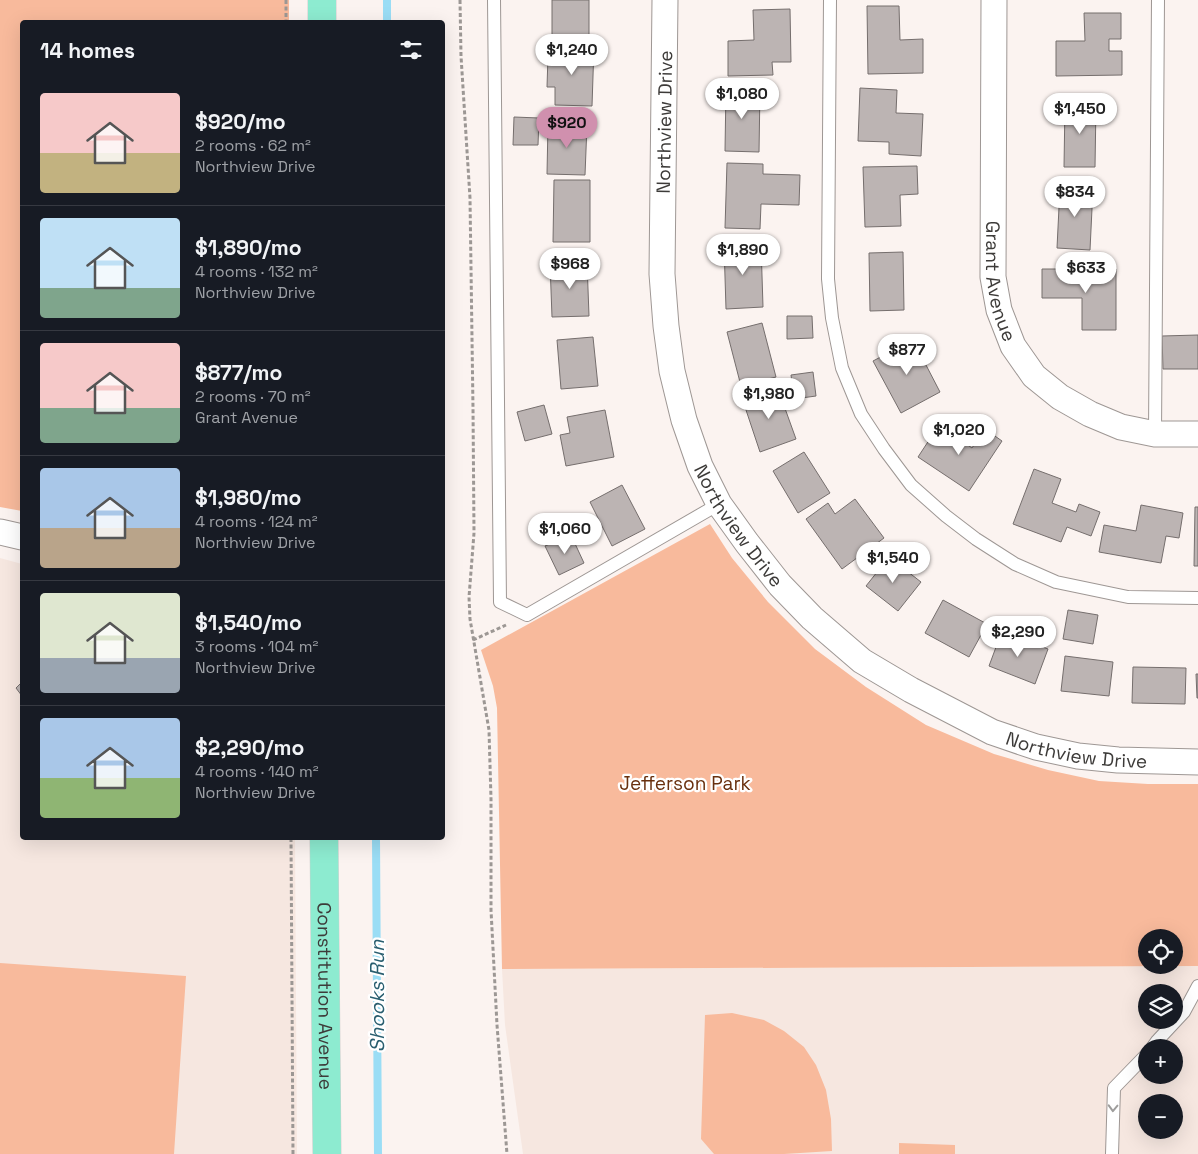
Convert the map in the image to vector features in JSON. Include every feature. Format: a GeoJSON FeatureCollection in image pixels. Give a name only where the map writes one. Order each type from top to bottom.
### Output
{"type":"FeatureCollection","features":[{"type":"Feature","properties":{"kind":"main road"},"geometry":{"type":"LineString","coordinates":[[322,0],[322,20]]}},
{"type":"Feature","properties":{"kind":"main road","name":"Constitution Avenue"},"geometry":{"type":"LineString","coordinates":[[324,840],[327,1154]]}},
{"type":"Feature","properties":{"kind":"street","name":"Northview Drive"},"geometry":{"type":"LineString","coordinates":[[665,0],[662,274],[672,371],[684,420],[700,466],[719,504],[746,543],[780,585],[812,618],[862,661],[911,690],[992,732],[1036,747],[1078,756],[1118,760],[1198,762]]}},
{"type":"Feature","properties":{"kind":"street","name":"Grant Avenue"},"geometry":{"type":"LineString","coordinates":[[994,0],[993,277],[998,310],[1013,346],[1034,376],[1060,397],[1090,414],[1121,427],[1155,434],[1198,434]]}},
{"type":"Feature","properties":{"kind":"street"},"geometry":{"type":"LineString","coordinates":[[0,532],[20,537]]}},
{"type":"Feature","properties":{"kind":"lane"},"geometry":{"type":"LineString","coordinates":[[494,0],[500,602],[527,615],[719,504]]}},
{"type":"Feature","properties":{"kind":"lane"},"geometry":{"type":"LineString","coordinates":[[830,0],[828,279],[832,318],[842,368],[861,414],[911,485],[976,539],[1015,564],[1056,582],[1128,596],[1198,598]]}},
{"type":"Feature","properties":{"kind":"lane"},"geometry":{"type":"LineString","coordinates":[[1155,434],[1158,0]]}},
{"type":"Feature","properties":{"kind":"lane"},"geometry":{"type":"LineString","coordinates":[[1159,1039],[1184,1012],[1198,986]]}},
{"type":"Feature","properties":{"kind":"lane"},"geometry":{"type":"LineString","coordinates":[[1112,1154],[1114,1088],[1138,1063]]}},
{"type":"Feature","properties":{"kind":"path"},"geometry":{"type":"LineString","coordinates":[[286,0],[286,20]]}},
{"type":"Feature","properties":{"kind":"path"},"geometry":{"type":"LineString","coordinates":[[473,640],[527,615]]}},
{"type":"Feature","properties":{"kind":"path"},"geometry":{"type":"LineString","coordinates":[[291,840],[293,1154]]}},
{"type":"Feature","properties":{"kind":"shaded area"},"geometry":{"type":"Polygon","coordinates":[[[0,558],[20,563],[20,840],[295,840],[297,1154],[0,1154],[0,558]]]}},
{"type":"Feature","properties":{"kind":"shaded area"},"geometry":{"type":"Polygon","coordinates":[[[1138,966],[1138,974],[1183,974],[1183,966],[1198,966],[1198,1154],[523,1154],[505,1025],[502,969],[1138,966]]]}},
{"type":"Feature","properties":{"kind":"green space"},"geometry":{"type":"Polygon","coordinates":[[[0,0],[289,0],[289,20],[20,20],[20,511],[0,507],[0,0]]]}},
{"type":"Feature","properties":{"kind":"green space","name":"Jefferson Park"},"geometry":{"type":"Polygon","coordinates":[[[710,524],[732,558],[768,602],[815,649],[866,687],[926,725],[994,754],[1048,770],[1099,781],[1148,784],[1198,784],[1198,966],[1183,966],[1183,929],[1138,929],[1138,966],[502,969],[497,708],[493,686],[481,650],[710,524]]]}},
{"type":"Feature","properties":{"kind":"green space"},"geometry":{"type":"Polygon","coordinates":[[[0,963],[186,976],[174,1154],[0,1154],[0,963]]]}},
{"type":"Feature","properties":{"kind":"green space"},"geometry":{"type":"Polygon","coordinates":[[[732,1013],[764,1020],[784,1031],[804,1047],[816,1065],[826,1090],[831,1119],[832,1151],[784,1154],[714,1154],[701,1139],[705,1015],[732,1013]]]}},
{"type":"Feature","properties":{"kind":"green space"},"geometry":{"type":"Polygon","coordinates":[[[899,1143],[955,1145],[955,1154],[899,1154],[899,1143]]]}},
{"type":"Feature","properties":{"kind":"building"},"geometry":{"type":"Polygon","coordinates":[[[552,0],[589,0],[589,38],[552,38],[552,0]]]}},
{"type":"Feature","properties":{"kind":"building"},"geometry":{"type":"Polygon","coordinates":[[[867,6],[899,6],[900,40],[923,39],[923,73],[868,74],[867,6]]]}},
{"type":"Feature","properties":{"kind":"building"},"geometry":{"type":"Polygon","coordinates":[[[790,9],[791,62],[772,62],[773,75],[728,76],[728,41],[754,40],[753,10],[790,9]]]}},
{"type":"Feature","properties":{"kind":"building"},"geometry":{"type":"Polygon","coordinates":[[[1084,13],[1121,13],[1121,39],[1109,39],[1109,51],[1122,51],[1122,75],[1056,76],[1056,41],[1085,41],[1084,13]]]}},
{"type":"Feature","properties":{"kind":"building"},"geometry":{"type":"Polygon","coordinates":[[[564,45],[594,46],[592,106],[555,105],[555,87],[547,87],[548,56],[564,57],[564,45]]]}},
{"type":"Feature","properties":{"kind":"building"},"geometry":{"type":"Polygon","coordinates":[[[726,88],[760,89],[759,152],[725,151],[726,88]]]}},
{"type":"Feature","properties":{"kind":"building"},"geometry":{"type":"Polygon","coordinates":[[[860,88],[897,90],[896,113],[923,114],[921,156],[889,154],[889,142],[858,141],[860,88]]]}},
{"type":"Feature","properties":{"kind":"building"},"geometry":{"type":"Polygon","coordinates":[[[1065,103],[1096,104],[1095,167],[1064,167],[1065,103]]]}},
{"type":"Feature","properties":{"kind":"building"},"geometry":{"type":"Polygon","coordinates":[[[514,117],[539,118],[538,145],[513,145],[514,117]]]}},
{"type":"Feature","properties":{"kind":"building"},"geometry":{"type":"Polygon","coordinates":[[[548,124],[587,125],[585,175],[547,174],[548,124]]]}},
{"type":"Feature","properties":{"kind":"building"},"geometry":{"type":"Polygon","coordinates":[[[727,163],[763,164],[763,174],[800,175],[799,205],[761,204],[760,229],[725,228],[727,163]]]}},
{"type":"Feature","properties":{"kind":"building"},"geometry":{"type":"Polygon","coordinates":[[[917,166],[918,194],[900,195],[901,226],[865,227],[863,167],[917,166]]]}},
{"type":"Feature","properties":{"kind":"building"},"geometry":{"type":"Polygon","coordinates":[[[554,180],[590,180],[590,242],[553,242],[554,180]]]}},
{"type":"Feature","properties":{"kind":"building"},"geometry":{"type":"Polygon","coordinates":[[[1060,187],[1093,188],[1090,250],[1057,248],[1060,187]]]}},
{"type":"Feature","properties":{"kind":"building"},"geometry":{"type":"Polygon","coordinates":[[[761,244],[763,307],[726,309],[724,245],[761,244]]]}},
{"type":"Feature","properties":{"kind":"building"},"geometry":{"type":"Polygon","coordinates":[[[903,252],[904,310],[870,311],[869,253],[903,252]]]}},
{"type":"Feature","properties":{"kind":"building"},"geometry":{"type":"Polygon","coordinates":[[[587,262],[589,316],[552,317],[550,263],[587,262]]]}},
{"type":"Feature","properties":{"kind":"building"},"geometry":{"type":"Polygon","coordinates":[[[1042,269],[1116,269],[1116,330],[1082,330],[1082,298],[1042,298],[1042,269]]]}},
{"type":"Feature","properties":{"kind":"building"},"geometry":{"type":"Polygon","coordinates":[[[787,316],[812,316],[813,338],[787,339],[787,316]]]}},
{"type":"Feature","properties":{"kind":"building"},"geometry":{"type":"Polygon","coordinates":[[[762,323],[776,377],[741,386],[727,332],[762,323]]]}},
{"type":"Feature","properties":{"kind":"building"},"geometry":{"type":"Polygon","coordinates":[[[1198,335],[1198,369],[1163,369],[1162,336],[1198,335]]]}},
{"type":"Feature","properties":{"kind":"building"},"geometry":{"type":"Polygon","coordinates":[[[593,337],[598,386],[561,389],[557,340],[593,337]]]}},
{"type":"Feature","properties":{"kind":"building"},"geometry":{"type":"Polygon","coordinates":[[[913,340],[940,392],[901,413],[873,361],[913,340]]]}},
{"type":"Feature","properties":{"kind":"building"},"geometry":{"type":"Polygon","coordinates":[[[813,372],[816,396],[794,399],[791,375],[813,372]]]}},
{"type":"Feature","properties":{"kind":"building"},"geometry":{"type":"Polygon","coordinates":[[[778,389],[796,439],[760,452],[743,401],[778,389]]]}},
{"type":"Feature","properties":{"kind":"building"},"geometry":{"type":"Polygon","coordinates":[[[544,405],[552,434],[525,441],[517,412],[544,405]]]}},
{"type":"Feature","properties":{"kind":"building"},"geometry":{"type":"Polygon","coordinates":[[[605,410],[614,457],[566,466],[560,435],[570,433],[567,417],[605,410]]]}},
{"type":"Feature","properties":{"kind":"building"},"geometry":{"type":"Polygon","coordinates":[[[939,425],[972,448],[985,429],[1002,441],[969,491],[918,457],[939,425]]]}},
{"type":"Feature","properties":{"kind":"building"},"geometry":{"type":"Polygon","coordinates":[[[804,452],[830,493],[798,513],[773,471],[804,452]]]}},
{"type":"Feature","properties":{"kind":"building"},"geometry":{"type":"Polygon","coordinates":[[[1034,469],[1061,479],[1052,503],[1076,512],[1079,504],[1100,512],[1091,536],[1067,527],[1061,542],[1013,524],[1034,469]]]}},
{"type":"Feature","properties":{"kind":"building"},"geometry":{"type":"Polygon","coordinates":[[[622,485],[645,529],[612,546],[590,502],[622,485]]]}},
{"type":"Feature","properties":{"kind":"building"},"geometry":{"type":"Polygon","coordinates":[[[855,499],[884,538],[842,569],[806,519],[828,503],[835,514],[855,499]]]}},
{"type":"Feature","properties":{"kind":"building"},"geometry":{"type":"Polygon","coordinates":[[[1141,505],[1183,513],[1179,538],[1166,536],[1161,563],[1099,552],[1104,525],[1136,531],[1141,505]]]}},
{"type":"Feature","properties":{"kind":"building"},"geometry":{"type":"Polygon","coordinates":[[[1195,507],[1198,507],[1198,566],[1194,566],[1195,507]]]}},
{"type":"Feature","properties":{"kind":"building"},"geometry":{"type":"Polygon","coordinates":[[[571,535],[584,563],[559,575],[545,546],[571,535]]]}},
{"type":"Feature","properties":{"kind":"building"},"geometry":{"type":"Polygon","coordinates":[[[889,557],[921,582],[898,611],[866,586],[889,557]]]}},
{"type":"Feature","properties":{"kind":"building"},"geometry":{"type":"Polygon","coordinates":[[[943,600],[987,624],[969,657],[925,633],[943,600]]]}},
{"type":"Feature","properties":{"kind":"building"},"geometry":{"type":"Polygon","coordinates":[[[1068,610],[1098,615],[1093,644],[1063,639],[1068,610]]]}},
{"type":"Feature","properties":{"kind":"building"},"geometry":{"type":"Polygon","coordinates":[[[1002,631],[1048,649],[1035,684],[989,666],[1002,631]]]}},
{"type":"Feature","properties":{"kind":"building"},"geometry":{"type":"Polygon","coordinates":[[[1065,656],[1113,662],[1109,696],[1061,691],[1065,656]]]}},
{"type":"Feature","properties":{"kind":"building"},"geometry":{"type":"Polygon","coordinates":[[[1133,667],[1186,668],[1185,704],[1132,703],[1133,667]]]}},
{"type":"Feature","properties":{"kind":"building"},"geometry":{"type":"Polygon","coordinates":[[[1196,674],[1198,674],[1198,698],[1197,698],[1196,674]]]}},
{"type":"Feature","properties":{"kind":"building"},"geometry":{"type":"Polygon","coordinates":[[[20,684],[20,693],[16,688],[20,684]]]}},
{"type":"Feature","properties":{"kind":"waterway","name":"Shooks Run"},"geometry":{"type":"LineString","coordinates":[[387,0],[387,20]]}},
{"type":"Feature","properties":{"kind":"waterway","name":"Shooks Run"},"geometry":{"type":"LineString","coordinates":[[376,840],[378,1154]]}}]}
